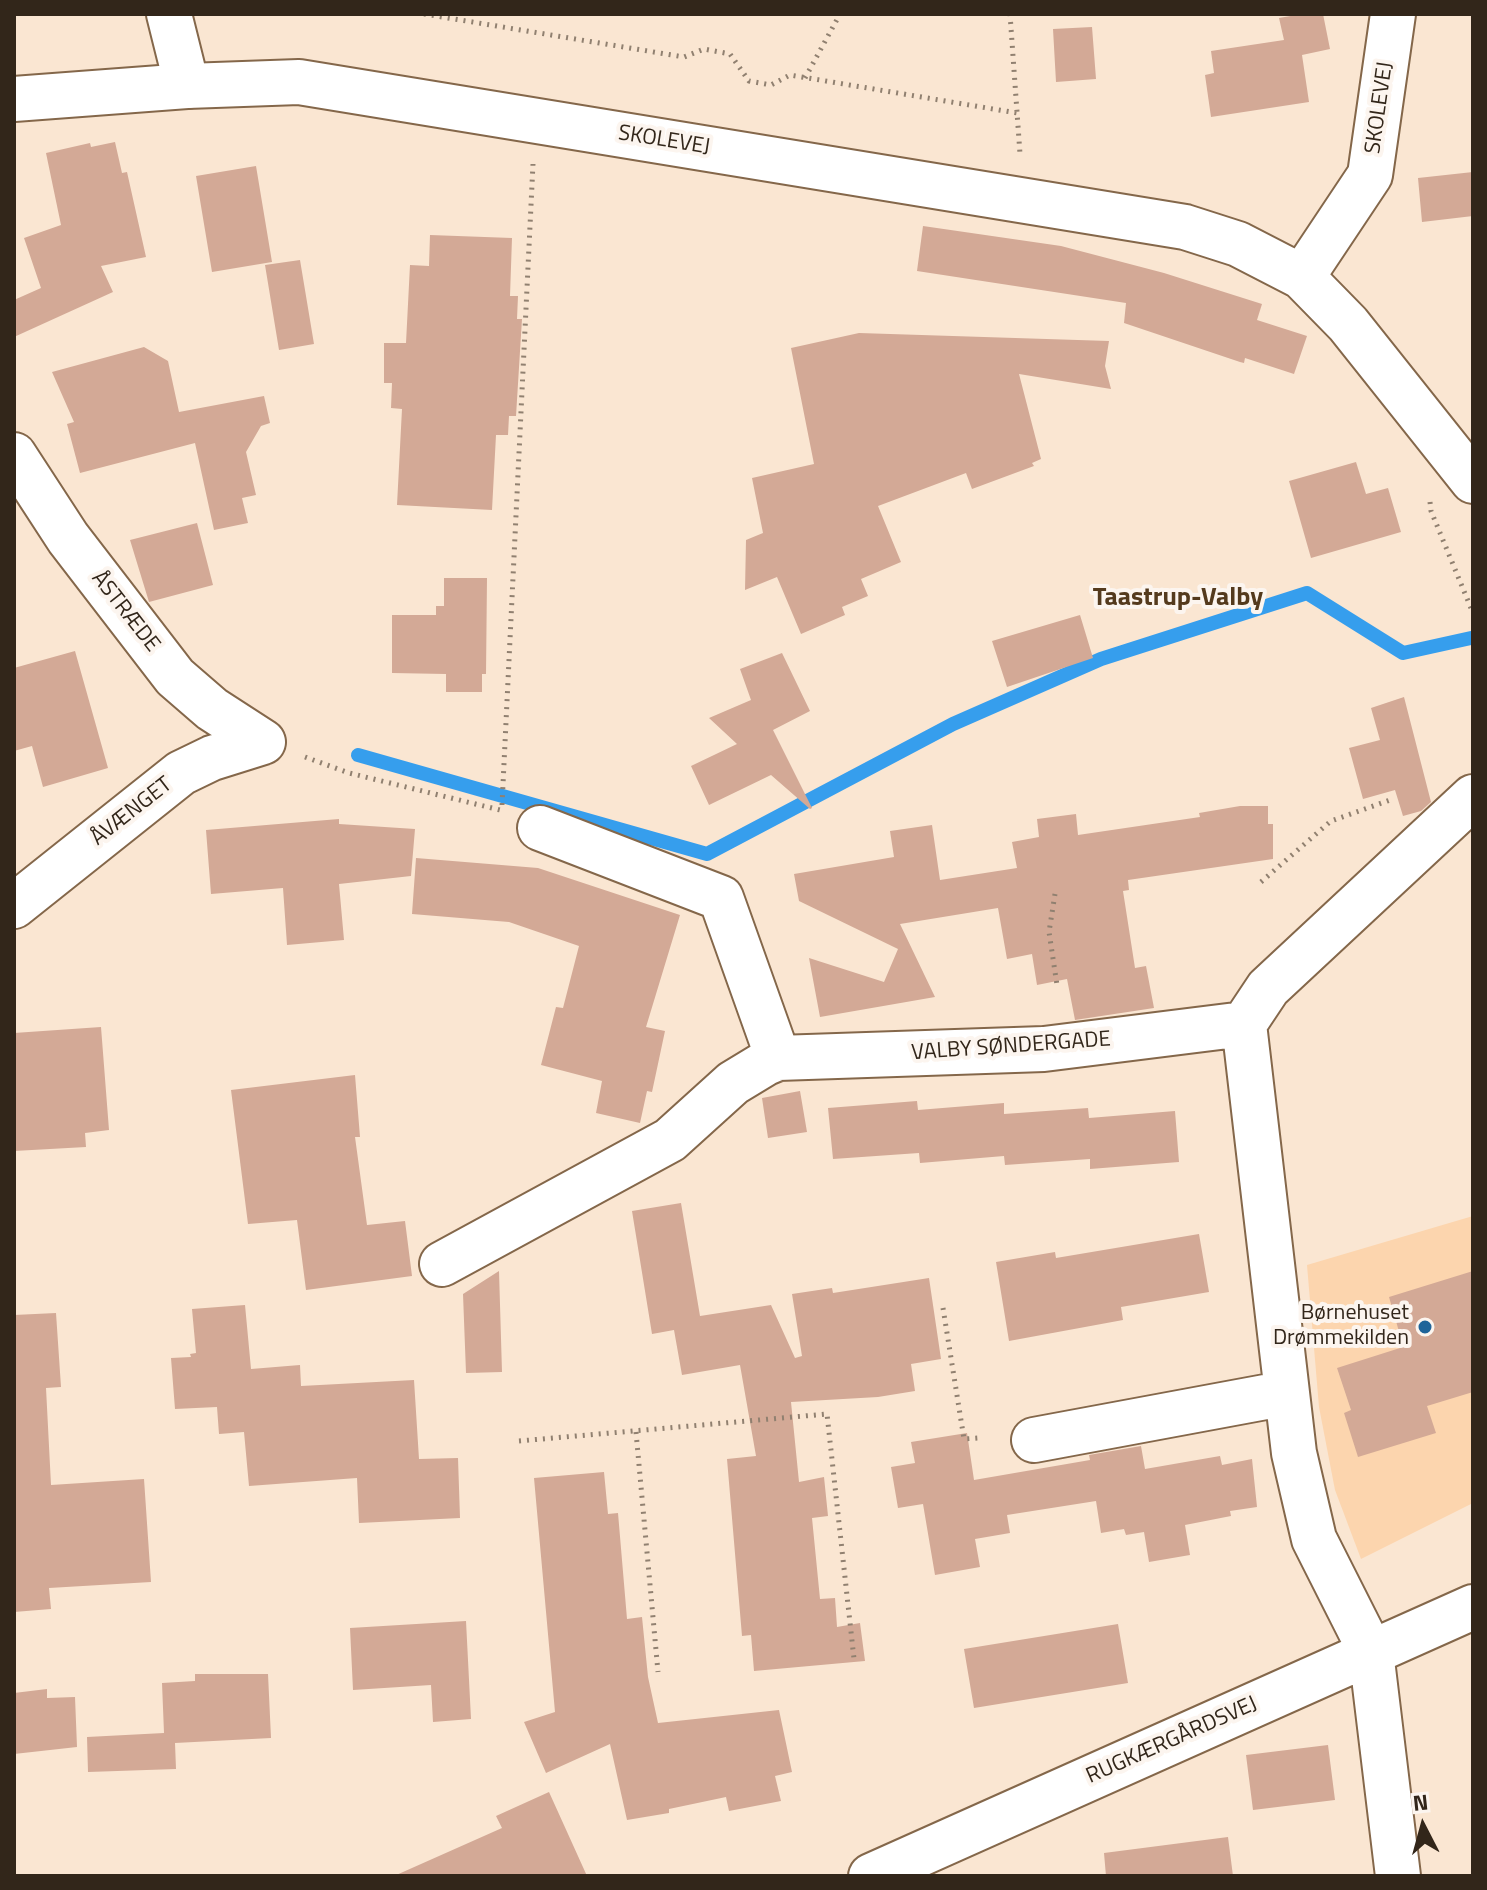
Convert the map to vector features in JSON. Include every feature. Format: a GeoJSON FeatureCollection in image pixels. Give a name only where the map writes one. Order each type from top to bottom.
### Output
{"type":"FeatureCollection","features":[{"type":"Feature","properties":{"kind":"street"},"geometry":{"type":"LineString","coordinates":[[169,14],[187,86]]}},
{"type":"Feature","properties":{"kind":"street","name":"SKOLEVEJ"},"geometry":{"type":"LineString","coordinates":[[1302,277],[1370,175],[1393,14]]}},
{"type":"Feature","properties":{"kind":"street","name":"SKOLEVEJ"},"geometry":{"type":"LineString","coordinates":[[14,99],[187,86],[299,82],[1185,227],[1238,244],[1302,277],[1348,324],[1472,479]]}},
{"type":"Feature","properties":{"kind":"street","name":"ÅSTRÆDE"},"geometry":{"type":"LineString","coordinates":[[14,455],[68,538],[175,677],[212,709],[263,742]]}},
{"type":"Feature","properties":{"kind":"street","name":"ÅVÆNGET"},"geometry":{"type":"LineString","coordinates":[[14,906],[181,773],[212,758],[263,742]]}},
{"type":"Feature","properties":{"kind":"street"},"geometry":{"type":"LineString","coordinates":[[1398,1876],[1371,1652],[1314,1539],[1294,1453],[1244,1024],[1268,988],[1473,797]]}},
{"type":"Feature","properties":{"kind":"street"},"geometry":{"type":"LineString","coordinates":[[540,828],[721,898],[778,1058]]}},
{"type":"Feature","properties":{"kind":"street","name":"VALBY SØNDERGADE"},"geometry":{"type":"LineString","coordinates":[[442,1264],[670,1140],[733,1083],[778,1058],[1044,1049],[1244,1024]]}},
{"type":"Feature","properties":{"kind":"street"},"geometry":{"type":"LineString","coordinates":[[1034,1440],[1287,1393]]}},
{"type":"Feature","properties":{"kind":"street","name":"RUGKÆRGÅRDSVEJ"},"geometry":{"type":"LineString","coordinates":[[871,1876],[1473,1607]]}},
{"type":"Feature","properties":{"kind":"path"},"geometry":{"type":"LineString","coordinates":[[424,14],[684,57],[704,49],[730,54],[749,81],[771,85],[790,75],[1017,113]]}},
{"type":"Feature","properties":{"kind":"path"},"geometry":{"type":"LineString","coordinates":[[805,78],[840,14]]}},
{"type":"Feature","properties":{"kind":"path"},"geometry":{"type":"LineString","coordinates":[[1010,14],[1024,199]]}},
{"type":"Feature","properties":{"kind":"path"},"geometry":{"type":"LineString","coordinates":[[502,804],[535,121]]}},
{"type":"Feature","properties":{"kind":"path"},"geometry":{"type":"LineString","coordinates":[[1430,497],[1431,511],[1473,613]]}},
{"type":"Feature","properties":{"kind":"path"},"geometry":{"type":"LineString","coordinates":[[263,742],[349,773],[522,816],[540,828]]}},
{"type":"Feature","properties":{"kind":"path"},"geometry":{"type":"LineString","coordinates":[[1261,882],[1331,821],[1393,799]]}},
{"type":"Feature","properties":{"kind":"path"},"geometry":{"type":"LineString","coordinates":[[1055,894],[1049,932],[1057,985]]}},
{"type":"Feature","properties":{"kind":"path"},"geometry":{"type":"LineString","coordinates":[[943,1308],[964,1439],[978,1438]]}},
{"type":"Feature","properties":{"kind":"path"},"geometry":{"type":"LineString","coordinates":[[519,1441],[827,1414],[854,1659]]}},
{"type":"Feature","properties":{"kind":"path"},"geometry":{"type":"LineString","coordinates":[[636,1432],[658,1672]]}},
{"type":"Feature","properties":{"kind":"shaded area"},"geometry":{"type":"Polygon","coordinates":[[[1473,1216],[1473,1503],[1361,1559],[1335,1490],[1319,1407],[1307,1265],[1473,1216]]]}},
{"type":"Feature","properties":{"kind":"building"},"geometry":{"type":"Polygon","coordinates":[[[1323,14],[1330,49],[1302,55],[1309,102],[1211,117],[1205,75],[1214,73],[1211,51],[1284,40],[1279,18],[1323,14]]]}},
{"type":"Feature","properties":{"kind":"building"},"geometry":{"type":"Polygon","coordinates":[[[1092,27],[1096,79],[1056,82],[1053,29],[1092,27]]]}},
{"type":"Feature","properties":{"kind":"building"},"geometry":{"type":"Polygon","coordinates":[[[115,142],[122,173],[127,172],[146,257],[101,266],[113,292],[14,337],[14,300],[41,288],[24,238],[61,225],[46,153],[90,143],[91,147],[115,142]]]}},
{"type":"Feature","properties":{"kind":"building"},"geometry":{"type":"Polygon","coordinates":[[[256,166],[272,262],[212,272],[196,176],[256,166]]]}},
{"type":"Feature","properties":{"kind":"building"},"geometry":{"type":"Polygon","coordinates":[[[1473,172],[1473,216],[1422,222],[1418,178],[1473,172]]]}},
{"type":"Feature","properties":{"kind":"building"},"geometry":{"type":"Polygon","coordinates":[[[923,226],[1061,246],[1164,273],[1262,304],[1257,320],[1307,336],[1294,374],[1245,358],[1244,363],[1240,362],[1124,323],[1126,303],[917,271],[923,226]]]}},
{"type":"Feature","properties":{"kind":"building"},"geometry":{"type":"Polygon","coordinates":[[[430,235],[512,238],[510,296],[518,296],[517,319],[522,319],[516,416],[509,416],[508,435],[496,435],[492,510],[397,505],[402,409],[391,408],[392,383],[384,383],[384,343],[406,343],[410,265],[429,266],[430,235]]]}},
{"type":"Feature","properties":{"kind":"building"},"geometry":{"type":"Polygon","coordinates":[[[300,260],[314,344],[279,350],[265,265],[300,260]]]}},
{"type":"Feature","properties":{"kind":"building"},"geometry":{"type":"Polygon","coordinates":[[[859,333],[1109,341],[1105,366],[1111,389],[1019,374],[1041,459],[1032,463],[1034,466],[972,489],[966,473],[878,506],[901,562],[861,579],[868,596],[842,607],[845,615],[801,634],[777,577],[745,590],[746,540],[763,533],[752,478],[814,464],[791,348],[859,333]]]}},
{"type":"Feature","properties":{"kind":"building"},"geometry":{"type":"Polygon","coordinates":[[[144,347],[168,361],[179,412],[264,396],[270,423],[261,426],[246,452],[256,495],[242,498],[248,523],[214,530],[195,443],[80,473],[67,424],[74,422],[52,372],[144,347]]]}},
{"type":"Feature","properties":{"kind":"building"},"geometry":{"type":"Polygon","coordinates":[[[1356,462],[1366,494],[1388,488],[1401,532],[1311,558],[1289,481],[1356,462]]]}},
{"type":"Feature","properties":{"kind":"building"},"geometry":{"type":"Polygon","coordinates":[[[197,523],[213,585],[149,602],[130,540],[197,523]]]}},
{"type":"Feature","properties":{"kind":"building"},"geometry":{"type":"Polygon","coordinates":[[[444,578],[487,578],[486,674],[482,674],[482,692],[446,692],[446,674],[392,673],[392,615],[436,615],[436,606],[444,606],[444,578]]]}},
{"type":"Feature","properties":{"kind":"building"},"geometry":{"type":"Polygon","coordinates":[[[1080,615],[1093,658],[1007,687],[992,641],[1080,615]]]}},
{"type":"Feature","properties":{"kind":"building"},"geometry":{"type":"Polygon","coordinates":[[[75,651],[108,768],[43,787],[32,746],[14,751],[14,668],[75,651]]]}},
{"type":"Feature","properties":{"kind":"building"},"geometry":{"type":"Polygon","coordinates":[[[782,653],[810,711],[773,730],[812,808],[771,775],[709,805],[691,766],[737,744],[709,718],[751,700],[740,669],[782,653]]]}},
{"type":"Feature","properties":{"kind":"building"},"geometry":{"type":"Polygon","coordinates":[[[1404,697],[1431,802],[1421,811],[1403,816],[1395,790],[1363,799],[1349,748],[1380,740],[1371,708],[1404,697]]]}},
{"type":"Feature","properties":{"kind":"building"},"geometry":{"type":"Polygon","coordinates":[[[1240,806],[1268,806],[1268,824],[1273,824],[1273,859],[1128,880],[1129,890],[1123,891],[1135,968],[1146,966],[1154,1008],[1075,1020],[1067,979],[1037,985],[1032,954],[1007,959],[998,908],[900,924],[935,997],[820,1017],[809,958],[884,982],[898,949],[799,901],[794,874],[894,857],[890,831],[932,825],[940,880],[1017,868],[1012,842],[1039,837],[1037,819],[1076,814],[1078,835],[1200,817],[1199,813],[1240,806]]]}},
{"type":"Feature","properties":{"kind":"building"},"geometry":{"type":"Polygon","coordinates":[[[339,819],[339,824],[415,829],[411,876],[339,884],[344,940],[287,945],[283,888],[211,894],[206,830],[339,819]]]}},
{"type":"Feature","properties":{"kind":"building"},"geometry":{"type":"Polygon","coordinates":[[[416,858],[538,868],[680,915],[646,1027],[665,1031],[652,1092],[647,1091],[640,1123],[596,1113],[602,1081],[541,1065],[556,1007],[563,1008],[579,946],[509,922],[412,914],[416,858]]]}},
{"type":"Feature","properties":{"kind":"building"},"geometry":{"type":"Polygon","coordinates":[[[101,1027],[109,1130],[85,1133],[86,1147],[14,1151],[14,1033],[101,1027]]]}},
{"type":"Feature","properties":{"kind":"building"},"geometry":{"type":"Polygon","coordinates":[[[355,1075],[360,1137],[355,1137],[367,1225],[405,1221],[412,1276],[306,1290],[297,1220],[248,1224],[231,1090],[355,1075]]]}},
{"type":"Feature","properties":{"kind":"building"},"geometry":{"type":"Polygon","coordinates":[[[800,1091],[807,1132],[768,1138],[762,1098],[800,1091]]]}},
{"type":"Feature","properties":{"kind":"building"},"geometry":{"type":"Polygon","coordinates":[[[917,1101],[918,1110],[1004,1103],[1004,1114],[1088,1108],[1089,1118],[1175,1111],[1179,1162],[1090,1169],[1090,1159],[1005,1165],[1004,1156],[920,1163],[919,1153],[833,1159],[828,1108],[917,1101]]]}},
{"type":"Feature","properties":{"kind":"building"},"geometry":{"type":"Polygon","coordinates":[[[681,1203],[700,1316],[771,1305],[795,1358],[802,1356],[792,1294],[832,1288],[833,1293],[929,1278],[941,1359],[911,1364],[915,1391],[878,1397],[791,1402],[799,1482],[824,1477],[828,1516],[812,1518],[820,1599],[835,1598],[837,1627],[860,1623],[865,1661],[754,1671],[751,1635],[742,1636],[727,1459],[756,1456],[740,1365],[682,1375],[674,1330],[652,1334],[632,1211],[681,1203]]]}},
{"type":"Feature","properties":{"kind":"building"},"geometry":{"type":"Polygon","coordinates":[[[1199,1234],[1209,1292],[1121,1307],[1123,1320],[1009,1341],[996,1262],[1055,1252],[1056,1258],[1199,1234]]]}},
{"type":"Feature","properties":{"kind":"building"},"geometry":{"type":"Polygon","coordinates":[[[499,1271],[502,1372],[466,1373],[463,1294],[499,1271]]]}},
{"type":"Feature","properties":{"kind":"building"},"geometry":{"type":"Polygon","coordinates":[[[1473,1271],[1473,1392],[1427,1406],[1436,1433],[1358,1457],[1344,1413],[1351,1410],[1337,1368],[1400,1348],[1396,1336],[1400,1335],[1389,1297],[1473,1271]]]}},
{"type":"Feature","properties":{"kind":"building"},"geometry":{"type":"Polygon","coordinates":[[[245,1305],[251,1369],[300,1365],[301,1386],[414,1380],[419,1459],[458,1458],[460,1518],[359,1523],[357,1478],[249,1486],[244,1432],[219,1434],[217,1407],[175,1409],[171,1358],[191,1357],[190,1354],[196,1353],[192,1309],[245,1305]]]}},
{"type":"Feature","properties":{"kind":"building"},"geometry":{"type":"Polygon","coordinates":[[[56,1313],[61,1387],[46,1388],[51,1485],[144,1479],[151,1582],[49,1588],[51,1609],[14,1612],[14,1315],[56,1313]]]}},
{"type":"Feature","properties":{"kind":"building"},"geometry":{"type":"Polygon","coordinates":[[[967,1433],[974,1480],[1090,1460],[1089,1455],[1141,1446],[1145,1469],[1220,1456],[1222,1465],[1252,1459],[1257,1507],[1230,1511],[1231,1516],[1185,1525],[1190,1555],[1149,1562],[1144,1532],[1126,1535],[1124,1529],[1101,1533],[1096,1501],[1007,1515],[1010,1533],[975,1539],[980,1567],[935,1575],[923,1504],[898,1508],[891,1467],[915,1463],[911,1442],[967,1433]]]}},
{"type":"Feature","properties":{"kind":"building"},"geometry":{"type":"Polygon","coordinates":[[[604,1472],[608,1514],[618,1513],[627,1619],[642,1617],[648,1677],[658,1723],[779,1710],[792,1772],[775,1776],[781,1801],[729,1811],[726,1797],[669,1809],[669,1813],[627,1820],[610,1744],[546,1773],[524,1722],[555,1712],[534,1478],[604,1472]]]}},
{"type":"Feature","properties":{"kind":"building"},"geometry":{"type":"Polygon","coordinates":[[[466,1621],[471,1719],[433,1722],[431,1685],[353,1690],[350,1628],[466,1621]]]}},
{"type":"Feature","properties":{"kind":"building"},"geometry":{"type":"Polygon","coordinates":[[[1118,1624],[1128,1683],[974,1708],[964,1649],[1118,1624]]]}},
{"type":"Feature","properties":{"kind":"building"},"geometry":{"type":"Polygon","coordinates":[[[195,1674],[268,1674],[271,1738],[175,1743],[176,1769],[88,1772],[87,1737],[164,1733],[162,1683],[195,1681],[195,1674]]]}},
{"type":"Feature","properties":{"kind":"building"},"geometry":{"type":"Polygon","coordinates":[[[47,1689],[47,1698],[75,1697],[77,1747],[14,1754],[14,1693],[47,1689]]]}},
{"type":"Feature","properties":{"kind":"building"},"geometry":{"type":"Polygon","coordinates":[[[1328,1745],[1335,1800],[1253,1810],[1246,1755],[1328,1745]]]}},
{"type":"Feature","properties":{"kind":"building"},"geometry":{"type":"Polygon","coordinates":[[[549,1792],[587,1876],[394,1876],[502,1828],[496,1816],[549,1792]]]}},
{"type":"Feature","properties":{"kind":"building"},"geometry":{"type":"Polygon","coordinates":[[[1228,1837],[1233,1876],[1106,1876],[1104,1853],[1228,1837]]]}},
{"type":"Feature","properties":{"kind":"waterway"},"geometry":{"type":"LineString","coordinates":[[358,755],[707,854],[953,724],[1101,659],[1307,593],[1403,653],[1471,638]]}},
{"type":"Feature","properties":{"kind":"place","name":"Børnehuset Drømmekilden"},"geometry":{"type":"Point","coordinates":[1425,1327]}},
{"type":"Feature","properties":{"kind":"district","name":"Taastrup-Valby"},"geometry":{"type":"Point","coordinates":[1178,599]}}]}
